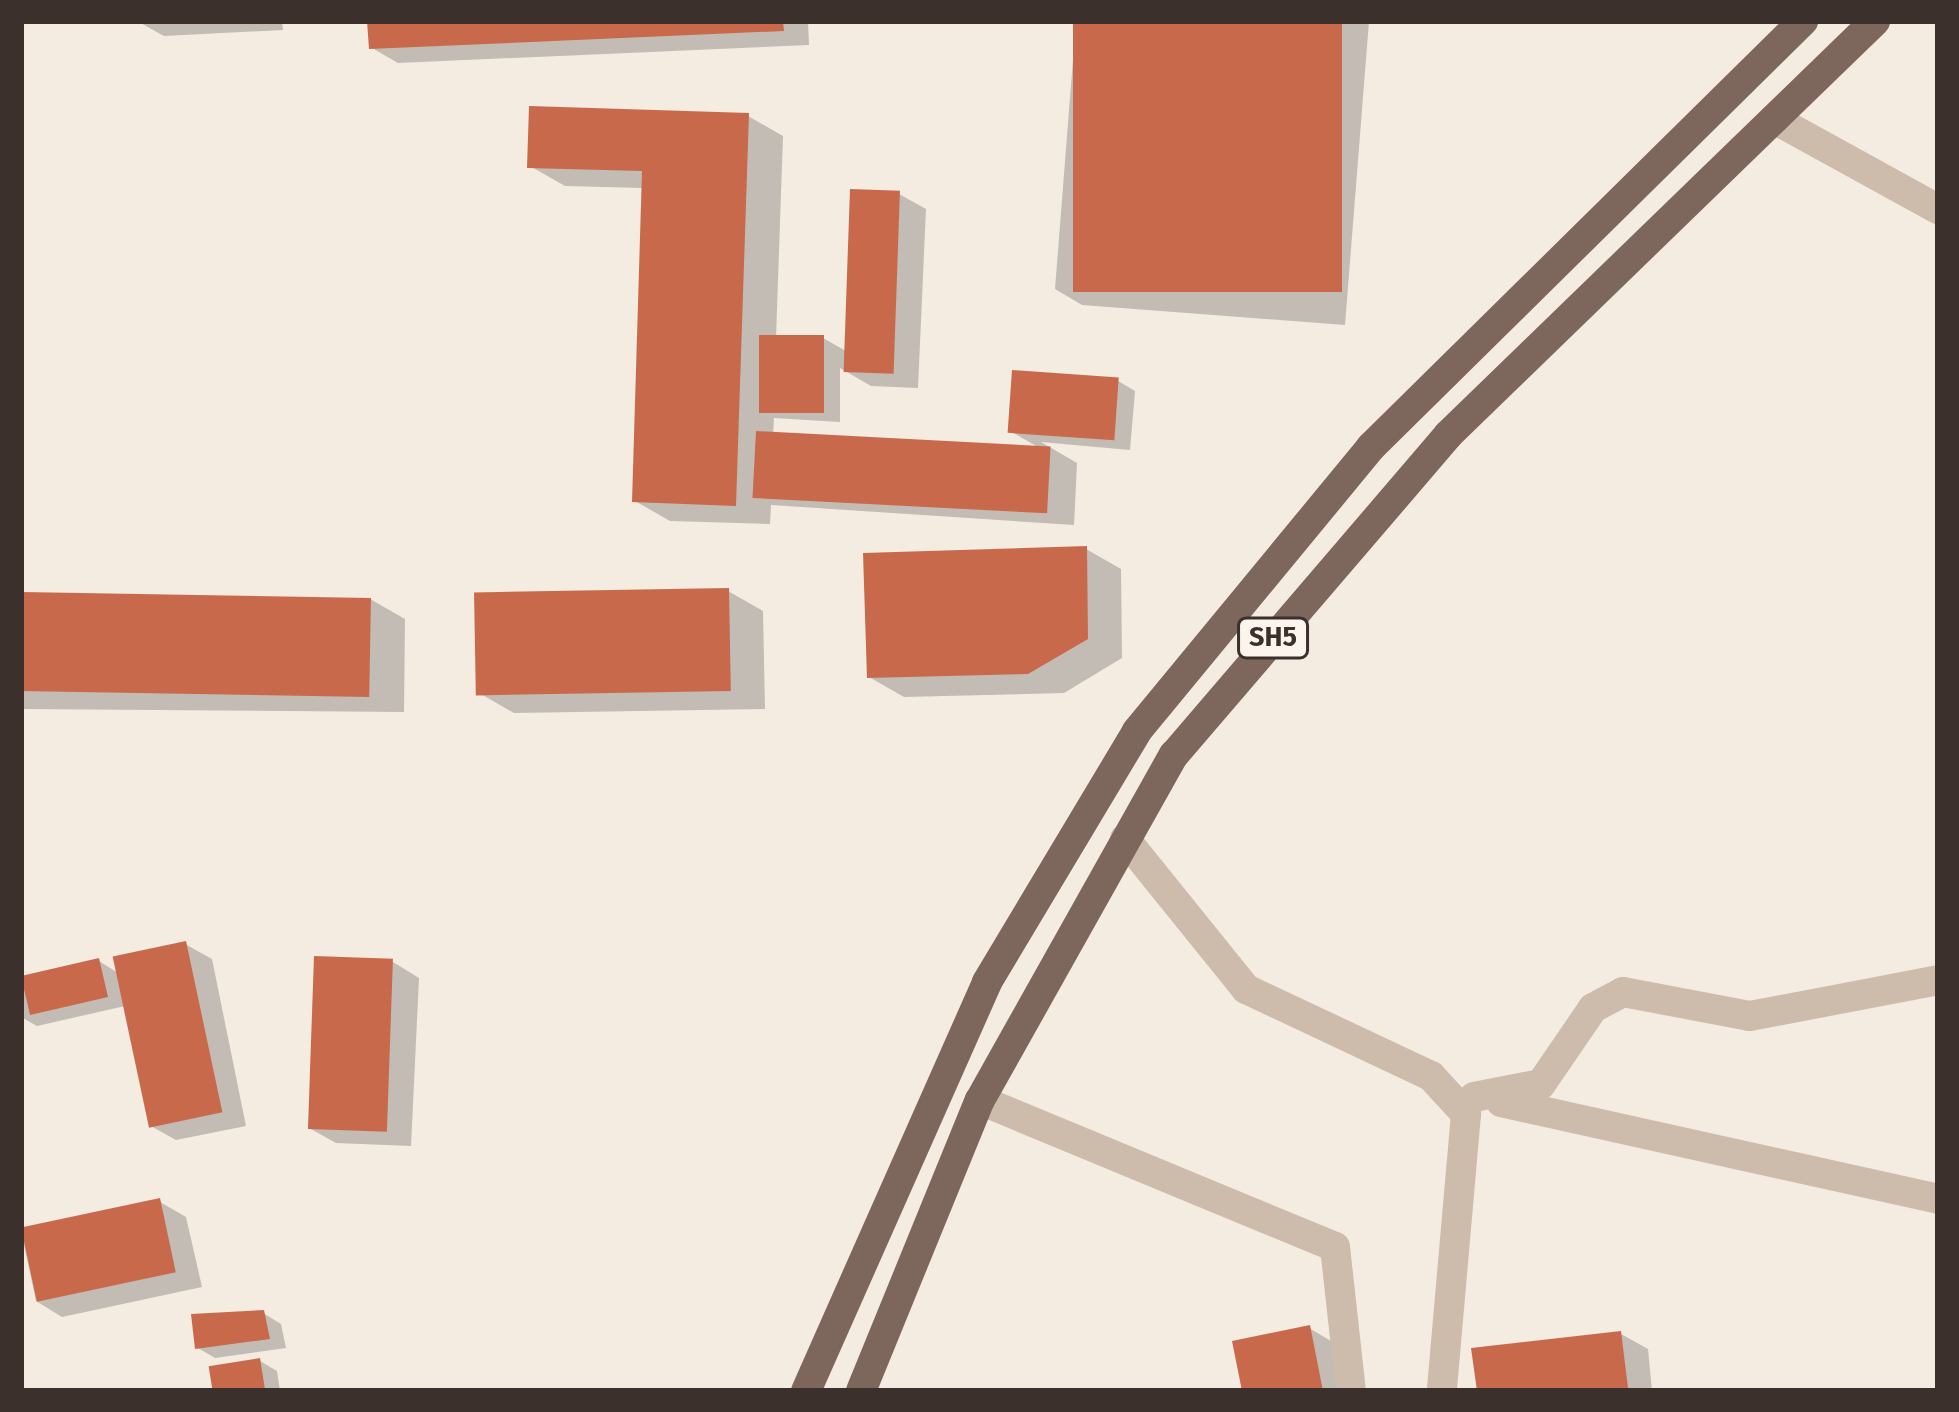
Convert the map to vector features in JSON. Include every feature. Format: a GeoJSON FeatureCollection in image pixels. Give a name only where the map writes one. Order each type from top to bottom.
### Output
{"type":"FeatureCollection","features":[{"type":"Feature","properties":{"kind":"main road","name":"SH5"},"geometry":{"type":"LineString","coordinates":[[806,1391],[987,982],[1137,731],[1371,447],[1552,263],[1803,21]]}},
{"type":"Feature","properties":{"kind":"main road","name":"SH5"},"geometry":{"type":"LineString","coordinates":[[861,1391],[980,1100],[1174,755],[1416,469],[1874,21]]}},
{"type":"Feature","properties":{"kind":"main road"},"geometry":{"type":"LineString","coordinates":[[1552,263],[1592,296]]}},
{"type":"Feature","properties":{"kind":"street"},"geometry":{"type":"LineString","coordinates":[[1774,118],[1938,209]]}},
{"type":"Feature","properties":{"kind":"street"},"geometry":{"type":"LineString","coordinates":[[1125,839],[1246,989],[1464,1095],[1938,1199]]}},
{"type":"Feature","properties":{"kind":"street"},"geometry":{"type":"LineString","coordinates":[[1464,1095],[1540,1084],[1594,1008],[1623,992],[1750,1016],[1938,980]]}},
{"type":"Feature","properties":{"kind":"street"},"geometry":{"type":"LineString","coordinates":[[1442,1391],[1468,1136],[1464,1095]]}},
{"type":"Feature","properties":{"kind":"street"},"geometry":{"type":"LineString","coordinates":[[980,1100],[1334,1247],[1351,1391]]}},
{"type":"Feature","properties":{"kind":"building"},"geometry":{"type":"Polygon","coordinates":[[[367,21],[783,21],[784,31],[369,49],[367,21]]]}},
{"type":"Feature","properties":{"kind":"building"},"geometry":{"type":"Polygon","coordinates":[[[1073,21],[1342,21],[1342,292],[1073,292],[1073,21]]]}},
{"type":"Feature","properties":{"kind":"building"},"geometry":{"type":"Polygon","coordinates":[[[529,106],[749,113],[736,506],[632,502],[642,171],[527,168],[529,106]]]}},
{"type":"Feature","properties":{"kind":"building"},"geometry":{"type":"Polygon","coordinates":[[[850,189],[900,191],[894,374],[844,372],[850,189]]]}},
{"type":"Feature","properties":{"kind":"building"},"geometry":{"type":"Polygon","coordinates":[[[759,335],[824,335],[824,413],[759,413],[759,335]]]}},
{"type":"Feature","properties":{"kind":"building"},"geometry":{"type":"Polygon","coordinates":[[[1012,370],[1119,377],[1114,440],[1008,433],[1012,370]]]}},
{"type":"Feature","properties":{"kind":"building"},"geometry":{"type":"Polygon","coordinates":[[[756,431],[1051,446],[1047,513],[752,498],[756,431]]]}},
{"type":"Feature","properties":{"kind":"building"},"geometry":{"type":"Polygon","coordinates":[[[1087,546],[1088,639],[1028,674],[867,678],[863,553],[1087,546]]]}},
{"type":"Feature","properties":{"kind":"building"},"geometry":{"type":"Polygon","coordinates":[[[729,588],[731,691],[476,695],[474,592],[729,588]]]}},
{"type":"Feature","properties":{"kind":"building"},"geometry":{"type":"Polygon","coordinates":[[[21,592],[371,598],[369,697],[21,691],[21,592]]]}},
{"type":"Feature","properties":{"kind":"building"},"geometry":{"type":"Polygon","coordinates":[[[186,941],[222,1112],[149,1128],[113,957],[186,941]]]}},
{"type":"Feature","properties":{"kind":"building"},"geometry":{"type":"Polygon","coordinates":[[[314,956],[393,959],[387,1132],[308,1129],[314,956]]]}},
{"type":"Feature","properties":{"kind":"building"},"geometry":{"type":"Polygon","coordinates":[[[99,958],[108,997],[30,1015],[21,976],[99,958]]]}},
{"type":"Feature","properties":{"kind":"building"},"geometry":{"type":"Polygon","coordinates":[[[160,1198],[176,1272],[37,1302],[21,1228],[160,1198]]]}},
{"type":"Feature","properties":{"kind":"building"},"geometry":{"type":"Polygon","coordinates":[[[264,1310],[270,1339],[195,1349],[191,1314],[264,1310]]]}},
{"type":"Feature","properties":{"kind":"building"},"geometry":{"type":"Polygon","coordinates":[[[1310,1325],[1323,1391],[1242,1391],[1232,1341],[1310,1325]]]}},
{"type":"Feature","properties":{"kind":"building"},"geometry":{"type":"Polygon","coordinates":[[[1621,1331],[1628,1388],[1477,1391],[1471,1348],[1621,1331]]]}},
{"type":"Feature","properties":{"kind":"building"},"geometry":{"type":"Polygon","coordinates":[[[260,1358],[265,1391],[213,1391],[209,1366],[260,1358]]]}}]}
